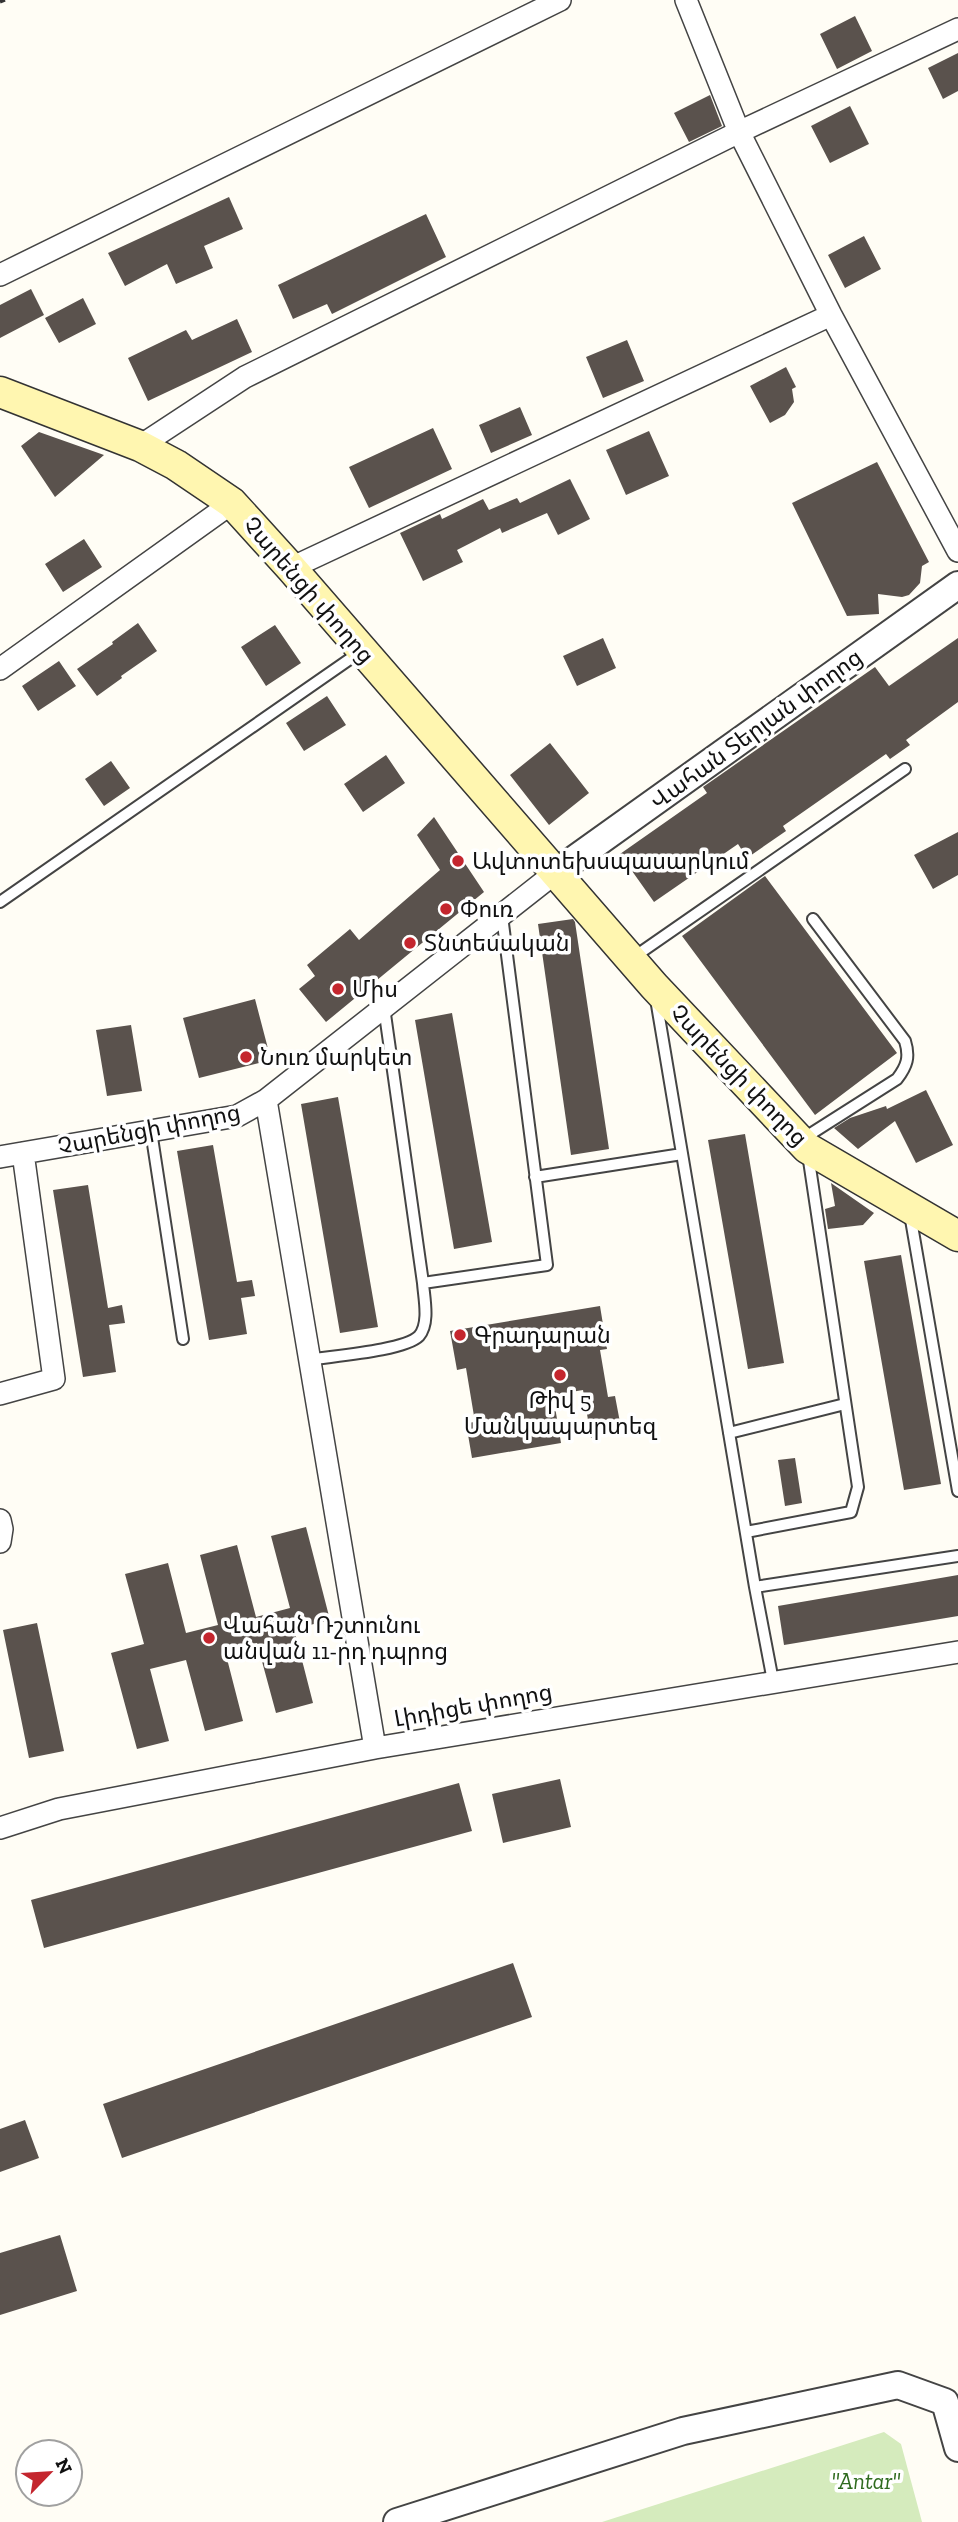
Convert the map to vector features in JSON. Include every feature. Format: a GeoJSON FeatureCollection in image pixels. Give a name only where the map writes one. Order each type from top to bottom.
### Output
{"type":"FeatureCollection","features":[{"type":"Feature","properties":{"kind":"main road","name":"Չարենցի փողոց"},"geometry":{"type":"LineString","coordinates":[[0,392],[140,446],[176,465],[232,503],[654,986],[803,1144],[958,1236]]}},
{"type":"Feature","properties":{"kind":"street"},"geometry":{"type":"LineString","coordinates":[[0,275],[560,0]]}},
{"type":"Feature","properties":{"kind":"street"},"geometry":{"type":"LineString","coordinates":[[686,0],[739,131],[831,315],[958,551]]}},
{"type":"Feature","properties":{"kind":"street"},"geometry":{"type":"LineString","coordinates":[[140,446],[245,377],[739,131],[958,29]]}},
{"type":"Feature","properties":{"kind":"street"},"geometry":{"type":"LineString","coordinates":[[291,568],[831,315]]}},
{"type":"Feature","properties":{"kind":"street"},"geometry":{"type":"LineString","coordinates":[[0,669],[232,503]]}},
{"type":"Feature","properties":{"kind":"street","name":"Վահան Տերյան փողոց"},"geometry":{"type":"LineString","coordinates":[[555,873],[958,585]]}},
{"type":"Feature","properties":{"kind":"street","name":"Չարենցի փողոց"},"geometry":{"type":"LineString","coordinates":[[0,1157],[237,1116],[266,1100],[555,873]]}},
{"type":"Feature","properties":{"kind":"street"},"geometry":{"type":"LineString","coordinates":[[266,1100],[375,1748]]}},
{"type":"Feature","properties":{"kind":"street"},"geometry":{"type":"LineString","coordinates":[[0,1394],[54,1379],[23,1153]]}},
{"type":"Feature","properties":{"kind":"street"},"geometry":{"type":"LineString","coordinates":[[0,1520],[0,1542]]}},
{"type":"Feature","properties":{"kind":"street","name":"Լիդիցե փողոց"},"geometry":{"type":"LineString","coordinates":[[0,1828],[59,1809],[375,1748],[958,1652]]}},
{"type":"Feature","properties":{"kind":"street"},"geometry":{"type":"LineString","coordinates":[[397,2522],[683,2431],[898,2385],[945,2402],[958,2448]]}},
{"type":"Feature","properties":{"kind":"lane"},"geometry":{"type":"LineString","coordinates":[[0,902],[362,650]]}},
{"type":"Feature","properties":{"kind":"lane"},"geometry":{"type":"LineString","coordinates":[[631,959],[905,769]]}},
{"type":"Feature","properties":{"kind":"lane"},"geometry":{"type":"LineString","coordinates":[[423,1283],[547,1265],[502,916]]}},
{"type":"Feature","properties":{"kind":"lane"},"geometry":{"type":"LineString","coordinates":[[746,1532],[851,1512],[858,1487],[803,1144],[897,1079],[906,1068],[909,1054],[905,1041],[813,919]]}},
{"type":"Feature","properties":{"kind":"lane"},"geometry":{"type":"LineString","coordinates":[[654,986],[773,1681]]}},
{"type":"Feature","properties":{"kind":"lane"},"geometry":{"type":"LineString","coordinates":[[308,1360],[404,1345],[420,1335],[426,1319],[384,1007]]}},
{"type":"Feature","properties":{"kind":"lane"},"geometry":{"type":"LineString","coordinates":[[151,1131],[183,1339]]}},
{"type":"Feature","properties":{"kind":"lane"},"geometry":{"type":"LineString","coordinates":[[535,1177],[682,1154]]}},
{"type":"Feature","properties":{"kind":"lane"},"geometry":{"type":"LineString","coordinates":[[909,1208],[958,1491]]}},
{"type":"Feature","properties":{"kind":"lane"},"geometry":{"type":"LineString","coordinates":[[729,1433],[845,1404]]}},
{"type":"Feature","properties":{"kind":"lane"},"geometry":{"type":"LineString","coordinates":[[755,1587],[958,1556]]}},
{"type":"Feature","properties":{"kind":"green space","name":"\"Antar\""},"geometry":{"type":"Polygon","coordinates":[[[884,2432],[901,2444],[922,2522],[602,2522],[884,2432]]]}},
{"type":"Feature","properties":{"kind":"building"},"geometry":{"type":"Polygon","coordinates":[[[855,16],[872,51],[837,69],[820,34],[855,16]]]}},
{"type":"Feature","properties":{"kind":"building"},"geometry":{"type":"Polygon","coordinates":[[[958,53],[958,91],[943,99],[928,68],[958,53]]]}},
{"type":"Feature","properties":{"kind":"building"},"geometry":{"type":"Polygon","coordinates":[[[710,95],[722,126],[689,142],[674,113],[710,95]]]}},
{"type":"Feature","properties":{"kind":"building"},"geometry":{"type":"Polygon","coordinates":[[[850,106],[869,144],[830,163],[811,126],[850,106]]]}},
{"type":"Feature","properties":{"kind":"building"},"geometry":{"type":"Polygon","coordinates":[[[229,197],[243,229],[204,246],[213,268],[176,284],[167,264],[125,286],[108,253],[229,197]]]}},
{"type":"Feature","properties":{"kind":"building"},"geometry":{"type":"Polygon","coordinates":[[[426,214],[446,257],[332,314],[327,304],[293,319],[278,285],[426,214]]]}},
{"type":"Feature","properties":{"kind":"building"},"geometry":{"type":"Polygon","coordinates":[[[864,236],[881,269],[845,288],[828,255],[864,236]]]}},
{"type":"Feature","properties":{"kind":"building"},"geometry":{"type":"Polygon","coordinates":[[[31,289],[44,315],[0,338],[0,305],[31,289]]]}},
{"type":"Feature","properties":{"kind":"building"},"geometry":{"type":"Polygon","coordinates":[[[83,298],[96,324],[59,343],[45,318],[83,298]]]}},
{"type":"Feature","properties":{"kind":"building"},"geometry":{"type":"Polygon","coordinates":[[[237,319],[252,352],[148,401],[128,358],[186,330],[192,340],[237,319]]]}},
{"type":"Feature","properties":{"kind":"building"},"geometry":{"type":"Polygon","coordinates":[[[627,340],[644,381],[603,398],[586,357],[627,340]]]}},
{"type":"Feature","properties":{"kind":"building"},"geometry":{"type":"Polygon","coordinates":[[[786,367],[796,387],[792,389],[794,402],[785,415],[770,423],[750,386],[786,367]]]}},
{"type":"Feature","properties":{"kind":"building"},"geometry":{"type":"Polygon","coordinates":[[[520,407],[532,435],[491,453],[479,425],[520,407]]]}},
{"type":"Feature","properties":{"kind":"building"},"geometry":{"type":"Polygon","coordinates":[[[433,428],[452,469],[369,508],[349,467],[433,428]]]}},
{"type":"Feature","properties":{"kind":"building"},"geometry":{"type":"Polygon","coordinates":[[[649,431],[669,476],[626,495],[606,450],[649,431]]]}},
{"type":"Feature","properties":{"kind":"building"},"geometry":{"type":"Polygon","coordinates":[[[39,432],[104,455],[55,497],[21,446],[39,432]]]}},
{"type":"Feature","properties":{"kind":"building"},"geometry":{"type":"Polygon","coordinates":[[[877,462],[929,562],[922,566],[920,583],[909,595],[902,597],[878,594],[879,614],[847,616],[792,503],[877,462]]]}},
{"type":"Feature","properties":{"kind":"building"},"geometry":{"type":"Polygon","coordinates":[[[570,479],[590,519],[558,535],[547,513],[502,533],[500,528],[457,550],[463,562],[423,581],[400,533],[440,514],[442,519],[483,499],[489,510],[517,498],[520,503],[570,479]]]}},
{"type":"Feature","properties":{"kind":"building"},"geometry":{"type":"Polygon","coordinates":[[[84,539],[102,567],[63,592],[45,564],[84,539]]]}},
{"type":"Feature","properties":{"kind":"building"},"geometry":{"type":"Polygon","coordinates":[[[138,623],[157,651],[97,696],[77,669],[138,623]]]}},
{"type":"Feature","properties":{"kind":"building"},"geometry":{"type":"Polygon","coordinates":[[[275,625],[301,663],[266,686],[241,647],[275,625]]]}},
{"type":"Feature","properties":{"kind":"building"},"geometry":{"type":"Polygon","coordinates":[[[603,638],[616,668],[577,686],[563,656],[603,638]]]}},
{"type":"Feature","properties":{"kind":"building"},"geometry":{"type":"Polygon","coordinates":[[[958,638],[958,702],[906,740],[910,745],[890,759],[886,754],[783,826],[786,831],[747,858],[738,844],[654,902],[620,854],[707,793],[703,787],[875,667],[889,686],[958,638]]]}},
{"type":"Feature","properties":{"kind":"building"},"geometry":{"type":"Polygon","coordinates":[[[59,661],[76,686],[38,711],[22,686],[59,661]]]}},
{"type":"Feature","properties":{"kind":"building"},"geometry":{"type":"Polygon","coordinates":[[[327,696],[346,725],[304,751],[286,723],[327,696]]]}},
{"type":"Feature","properties":{"kind":"building"},"geometry":{"type":"Polygon","coordinates":[[[550,743],[589,793],[549,825],[510,775],[550,743]]]}},
{"type":"Feature","properties":{"kind":"building"},"geometry":{"type":"Polygon","coordinates":[[[386,755],[405,783],[363,812],[344,784],[386,755]]]}},
{"type":"Feature","properties":{"kind":"building"},"geometry":{"type":"Polygon","coordinates":[[[111,761],[130,788],[104,806],[85,779],[111,761]]]}},
{"type":"Feature","properties":{"kind":"building"},"geometry":{"type":"Polygon","coordinates":[[[434,817],[484,892],[326,1022],[299,989],[315,976],[307,965],[350,929],[359,940],[440,870],[417,835],[434,817]]]}},
{"type":"Feature","properties":{"kind":"building"},"geometry":{"type":"Polygon","coordinates":[[[958,832],[958,875],[933,889],[914,855],[958,832]]]}},
{"type":"Feature","properties":{"kind":"building"},"geometry":{"type":"Polygon","coordinates":[[[765,876],[897,1053],[815,1115],[682,936],[765,876]]]}},
{"type":"Feature","properties":{"kind":"building"},"geometry":{"type":"Polygon","coordinates":[[[573,919],[609,1149],[571,1155],[538,924],[573,919]]]}},
{"type":"Feature","properties":{"kind":"building"},"geometry":{"type":"Polygon","coordinates":[[[255,999],[271,1060],[199,1078],[183,1018],[255,999]]]}},
{"type":"Feature","properties":{"kind":"building"},"geometry":{"type":"Polygon","coordinates":[[[452,1013],[492,1242],[454,1249],[415,1020],[452,1013]]]}},
{"type":"Feature","properties":{"kind":"building"},"geometry":{"type":"Polygon","coordinates":[[[131,1025],[142,1091],[107,1096],[96,1030],[131,1025]]]}},
{"type":"Feature","properties":{"kind":"building"},"geometry":{"type":"Polygon","coordinates":[[[926,1090],[953,1145],[916,1163],[895,1121],[858,1149],[834,1128],[850,1118],[886,1106],[887,1109],[926,1090]]]}},
{"type":"Feature","properties":{"kind":"building"},"geometry":{"type":"Polygon","coordinates":[[[338,1097],[378,1327],[340,1333],[301,1104],[338,1097]]]}},
{"type":"Feature","properties":{"kind":"building"},"geometry":{"type":"Polygon","coordinates":[[[745,1134],[784,1363],[748,1369],[708,1140],[745,1134]]]}},
{"type":"Feature","properties":{"kind":"building"},"geometry":{"type":"Polygon","coordinates":[[[213,1145],[237,1282],[252,1280],[255,1296],[241,1298],[247,1334],[209,1340],[177,1151],[213,1145]]]}},
{"type":"Feature","properties":{"kind":"building"},"geometry":{"type":"Polygon","coordinates":[[[831,1183],[874,1213],[863,1225],[828,1229],[825,1209],[835,1206],[831,1183]]]}},
{"type":"Feature","properties":{"kind":"building"},"geometry":{"type":"Polygon","coordinates":[[[88,1185],[108,1308],[122,1305],[125,1323],[109,1325],[116,1372],[83,1377],[53,1190],[88,1185]]]}},
{"type":"Feature","properties":{"kind":"building"},"geometry":{"type":"Polygon","coordinates":[[[901,1255],[941,1484],[904,1490],[864,1261],[901,1255]]]}},
{"type":"Feature","properties":{"kind":"building"},"geometry":{"type":"Polygon","coordinates":[[[600,1306],[607,1349],[600,1350],[608,1397],[615,1396],[622,1433],[591,1438],[583,1390],[553,1395],[561,1443],[472,1458],[466,1423],[475,1422],[466,1368],[457,1370],[450,1331],[600,1306]]]}},
{"type":"Feature","properties":{"kind":"building"},"geometry":{"type":"Polygon","coordinates":[[[795,1458],[802,1503],[785,1506],[778,1460],[795,1458]]]}},
{"type":"Feature","properties":{"kind":"building"},"geometry":{"type":"Polygon","coordinates":[[[306,1527],[330,1620],[294,1629],[313,1703],[276,1713],[257,1643],[225,1651],[243,1721],[205,1731],[186,1660],[150,1669],[169,1741],[137,1749],[111,1653],[144,1644],[125,1574],[168,1563],[186,1633],[218,1625],[200,1555],[237,1545],[256,1617],[290,1608],[271,1536],[306,1527]]]}},
{"type":"Feature","properties":{"kind":"building"},"geometry":{"type":"Polygon","coordinates":[[[958,1575],[958,1616],[784,1645],[778,1606],[958,1575]]]}},
{"type":"Feature","properties":{"kind":"building"},"geometry":{"type":"Polygon","coordinates":[[[37,1623],[64,1751],[29,1758],[3,1630],[37,1623]]]}},
{"type":"Feature","properties":{"kind":"building"},"geometry":{"type":"Polygon","coordinates":[[[560,1779],[571,1827],[503,1843],[492,1794],[560,1779]]]}},
{"type":"Feature","properties":{"kind":"building"},"geometry":{"type":"Polygon","coordinates":[[[459,1783],[472,1831],[44,1948],[31,1900],[459,1783]]]}},
{"type":"Feature","properties":{"kind":"building"},"geometry":{"type":"Polygon","coordinates":[[[513,1963],[532,2017],[122,2158],[103,2104],[513,1963]]]}},
{"type":"Feature","properties":{"kind":"building"},"geometry":{"type":"Polygon","coordinates":[[[25,2120],[39,2158],[0,2172],[0,2129],[25,2120]]]}},
{"type":"Feature","properties":{"kind":"building"},"geometry":{"type":"Polygon","coordinates":[[[60,2235],[77,2291],[0,2315],[0,2253],[60,2235]]]}},
{"type":"Feature","properties":{"kind":"place","name":"Ավտոտեխսպասարկում"},"geometry":{"type":"Point","coordinates":[458,861]}},
{"type":"Feature","properties":{"kind":"place","name":"Փուռ"},"geometry":{"type":"Point","coordinates":[446,909]}},
{"type":"Feature","properties":{"kind":"place","name":"Տնտեսական"},"geometry":{"type":"Point","coordinates":[410,943]}},
{"type":"Feature","properties":{"kind":"place","name":"Միս"},"geometry":{"type":"Point","coordinates":[338,989]}},
{"type":"Feature","properties":{"kind":"place","name":"Նուռ մարկետ"},"geometry":{"type":"Point","coordinates":[246,1057]}},
{"type":"Feature","properties":{"kind":"place","name":"Գրադարան"},"geometry":{"type":"Point","coordinates":[460,1335]}},
{"type":"Feature","properties":{"kind":"place","name":"Թիվ 5 Մանկապարտեզ"},"geometry":{"type":"Point","coordinates":[560,1375]}},
{"type":"Feature","properties":{"kind":"place","name":"Վահան Ռշտունու անվան 11-րդ դպրոց"},"geometry":{"type":"Point","coordinates":[209,1638]}}]}
